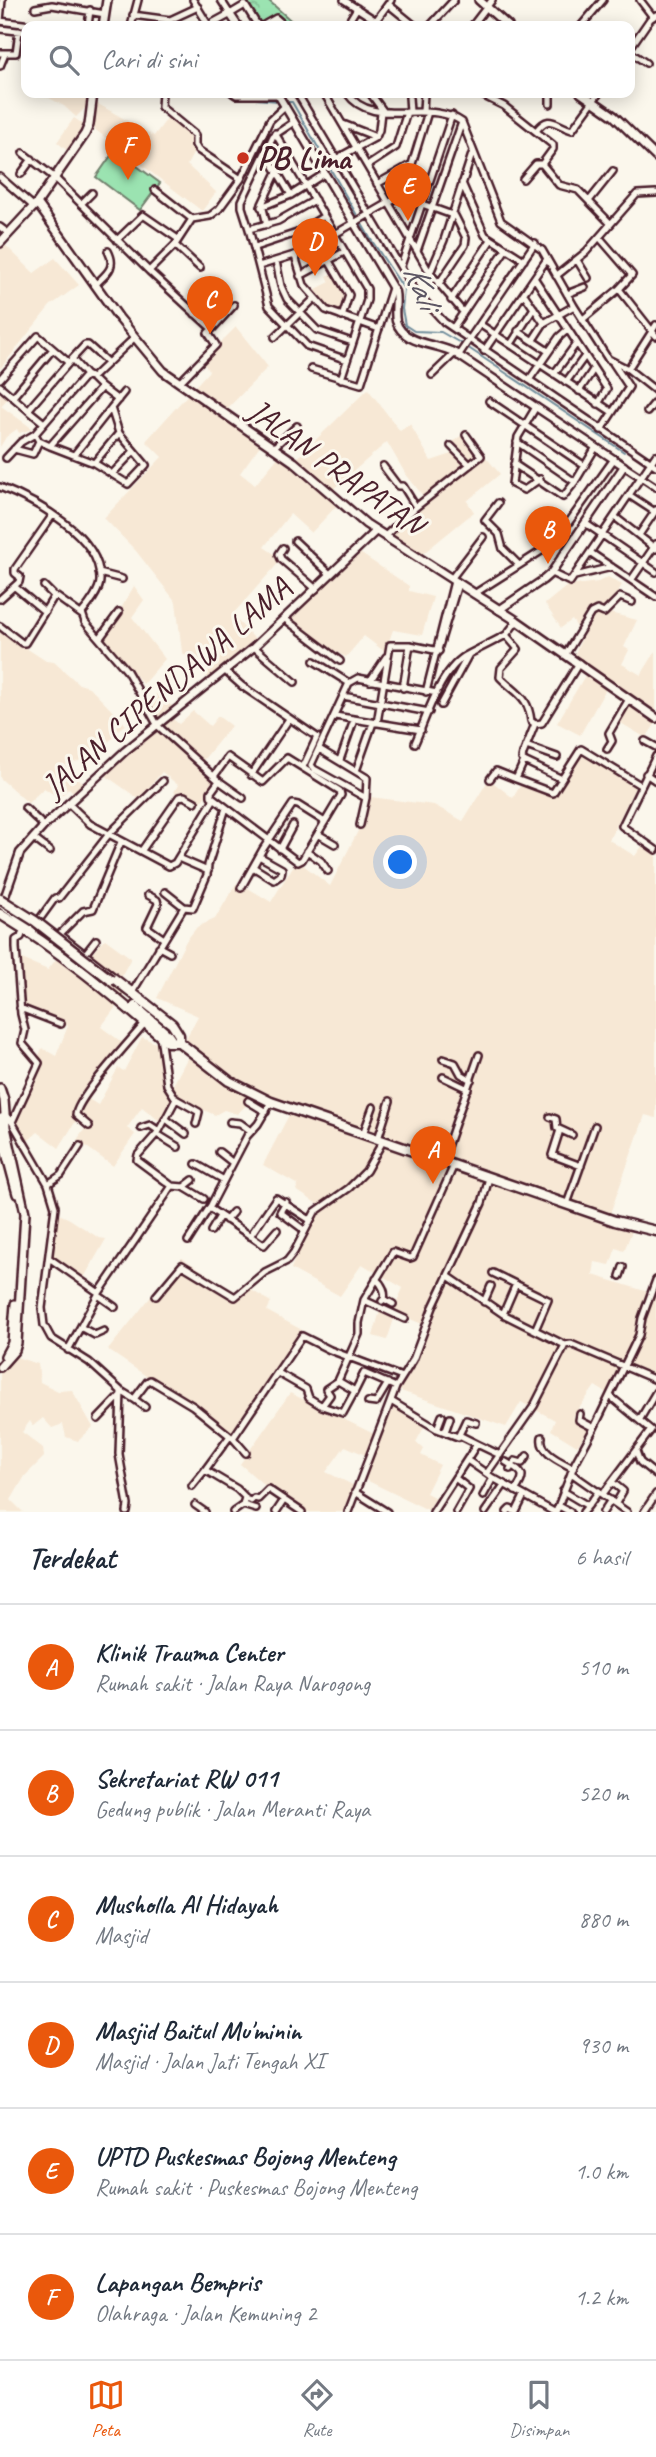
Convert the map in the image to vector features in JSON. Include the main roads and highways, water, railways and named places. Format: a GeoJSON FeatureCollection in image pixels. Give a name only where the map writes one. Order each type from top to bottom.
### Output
{"type":"FeatureCollection","features":[{"type":"Feature","properties":{"kind":"main road"},"geometry":{"type":"LineString","coordinates":[[104,21],[107,0]]}},
{"type":"Feature","properties":{"kind":"main road"},"geometry":{"type":"LineString","coordinates":[[479,0],[489,3],[504,21]]}},
{"type":"Feature","properties":{"kind":"main road"},"geometry":{"type":"LineString","coordinates":[[0,243],[35,204],[85,134],[89,125],[92,98]]}},
{"type":"Feature","properties":{"kind":"main road"},"geometry":{"type":"LineString","coordinates":[[588,98],[618,120],[656,157]]}},
{"type":"Feature","properties":{"kind":"main road","name":"JALAN PRAPATAN"},"geometry":{"type":"LineString","coordinates":[[35,204],[156,365],[294,462],[376,531],[517,621],[656,718]]}},
{"type":"Feature","properties":{"kind":"main road"},"geometry":{"type":"LineString","coordinates":[[1,904],[39,920],[133,991],[172,1024],[177,1040]]}},
{"type":"Feature","properties":{"kind":"main road"},"geometry":{"type":"LineString","coordinates":[[1,904],[24,929],[65,957],[167,1042],[177,1040]]}},
{"type":"Feature","properties":{"kind":"main road"},"geometry":{"type":"LineString","coordinates":[[1,904],[28,923],[33,934]]}},
{"type":"Feature","properties":{"kind":"main road"},"geometry":{"type":"LineString","coordinates":[[1,904],[65,943],[213,1070],[239,1087],[271,1102],[489,1178],[635,1228],[656,1231]]}},
{"type":"Feature","properties":{"kind":"main road"},"geometry":{"type":"LineString","coordinates":[[0,1088],[23,1200],[18,1298],[12,1343],[0,1365]]}},
{"type":"Feature","properties":{"kind":"main road"},"geometry":{"type":"LineString","coordinates":[[0,1107],[6,1119]]}},
{"type":"Feature","properties":{"kind":"main road"},"geometry":{"type":"LineString","coordinates":[[6,1119],[1,1129],[18,1198],[22,1231]]}},
{"type":"Feature","properties":{"kind":"waterway","name":"Kali"},"geometry":{"type":"LineString","coordinates":[[0,26],[21,28]]}},
{"type":"Feature","properties":{"kind":"waterway","name":"Kali"},"geometry":{"type":"LineString","coordinates":[[244,98],[279,101]]}},
{"type":"Feature","properties":{"kind":"waterway","name":"Kali"},"geometry":{"type":"LineString","coordinates":[[285,102],[292,102],[370,238],[404,289],[402,309],[405,325],[414,331],[441,332],[462,344]]}},
{"type":"Feature","properties":{"kind":"waterway","name":"Kali"},"geometry":{"type":"LineString","coordinates":[[467,347],[624,452]]}},
{"type":"Feature","properties":{"kind":"place","name":"PB Lima"},"geometry":{"type":"Point","coordinates":[243,158]}},
{"type":"Feature","properties":{"kind":"place","name":"Lapangan Bempris"},"geometry":{"type":"Point","coordinates":[128,180]}},
{"type":"Feature","properties":{"kind":"place","name":"UPTD Puskesmas Bojong Menteng"},"geometry":{"type":"Point","coordinates":[408,221]}},
{"type":"Feature","properties":{"kind":"place","name":"Masjid Baitul Mu'minin"},"geometry":{"type":"Point","coordinates":[315,276]}},
{"type":"Feature","properties":{"kind":"place","name":"Musholla Al Hidayah"},"geometry":{"type":"Point","coordinates":[210,334]}},
{"type":"Feature","properties":{"kind":"place","name":"Sekretariat RW 011"},"geometry":{"type":"Point","coordinates":[548,564]}},
{"type":"Feature","properties":{"kind":"place","name":"Klinik Trauma Center"},"geometry":{"type":"Point","coordinates":[433,1184]}}]}
